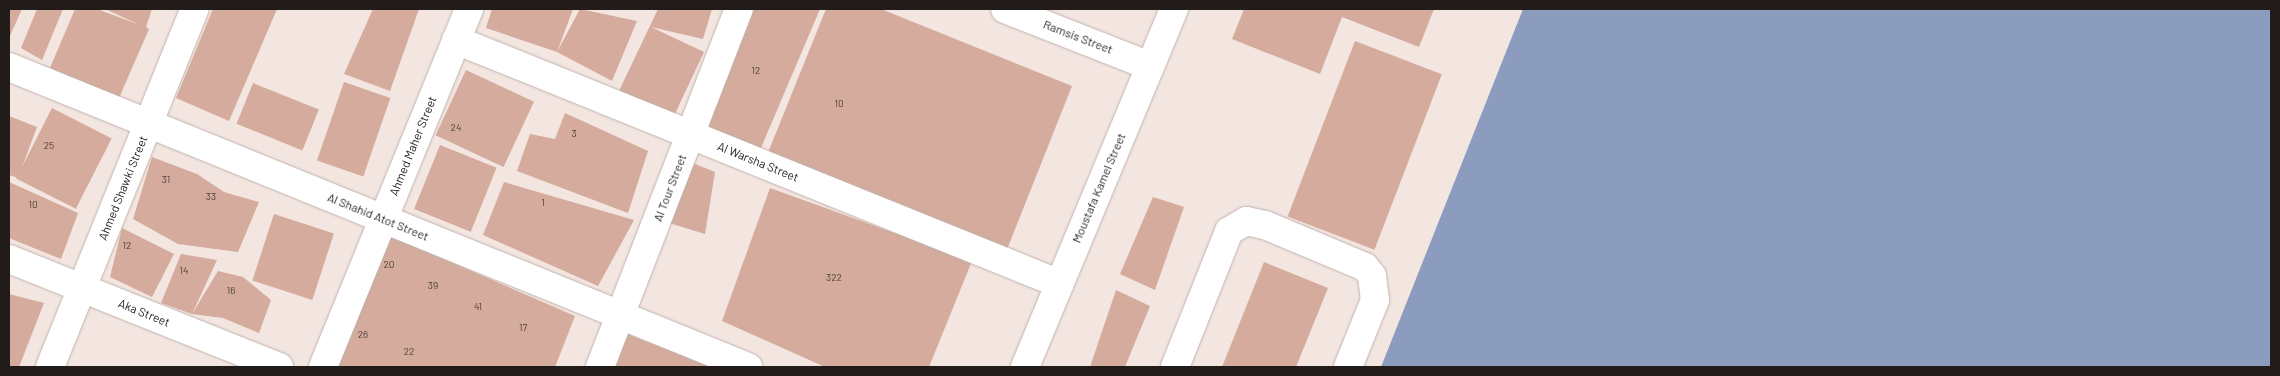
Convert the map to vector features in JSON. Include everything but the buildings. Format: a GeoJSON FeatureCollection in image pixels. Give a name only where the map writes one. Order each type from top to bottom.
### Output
{"type":"FeatureCollection","features":[{"type":"Feature","properties":{"kind":"street","name":"Ahmed Shawki Street"},"geometry":{"type":"LineString","coordinates":[[50,367],[194,9]]}},
{"type":"Feature","properties":{"kind":"street","name":"Ahmed Maher Street"},"geometry":{"type":"LineString","coordinates":[[323,367],[469,9]]}},
{"type":"Feature","properties":{"kind":"street","name":"Al Tour Street"},"geometry":{"type":"LineString","coordinates":[[600,367],[739,9]]}},
{"type":"Feature","properties":{"kind":"street","name":"Ramsis Street"},"geometry":{"type":"LineString","coordinates":[[1005,9],[1150,66]]}},
{"type":"Feature","properties":{"kind":"street","name":"Moustafa Kamel Street"},"geometry":{"type":"LineString","coordinates":[[1025,367],[1174,9]]}},
{"type":"Feature","properties":{"kind":"street","name":"Al Warsha Street"},"geometry":{"type":"LineString","coordinates":[[456,40],[1060,284]]}},
{"type":"Feature","properties":{"kind":"street","name":"Al Shahid Atot Street"},"geometry":{"type":"LineString","coordinates":[[9,67],[748,367]]}},
{"type":"Feature","properties":{"kind":"street"},"geometry":{"type":"LineString","coordinates":[[1175,367],[1229,231],[1246,221],[1265,224],[1365,267],[1376,288],[1375,300],[1348,367]]}},
{"type":"Feature","properties":{"kind":"street","name":"Aka Street"},"geometry":{"type":"LineString","coordinates":[[9,259],[279,367]]}},
{"type":"Feature","properties":{"kind":"water"},"geometry":{"type":"Polygon","coordinates":[[[1523,9],[2271,9],[2271,367],[1381,367],[1523,9]]]}}]}
